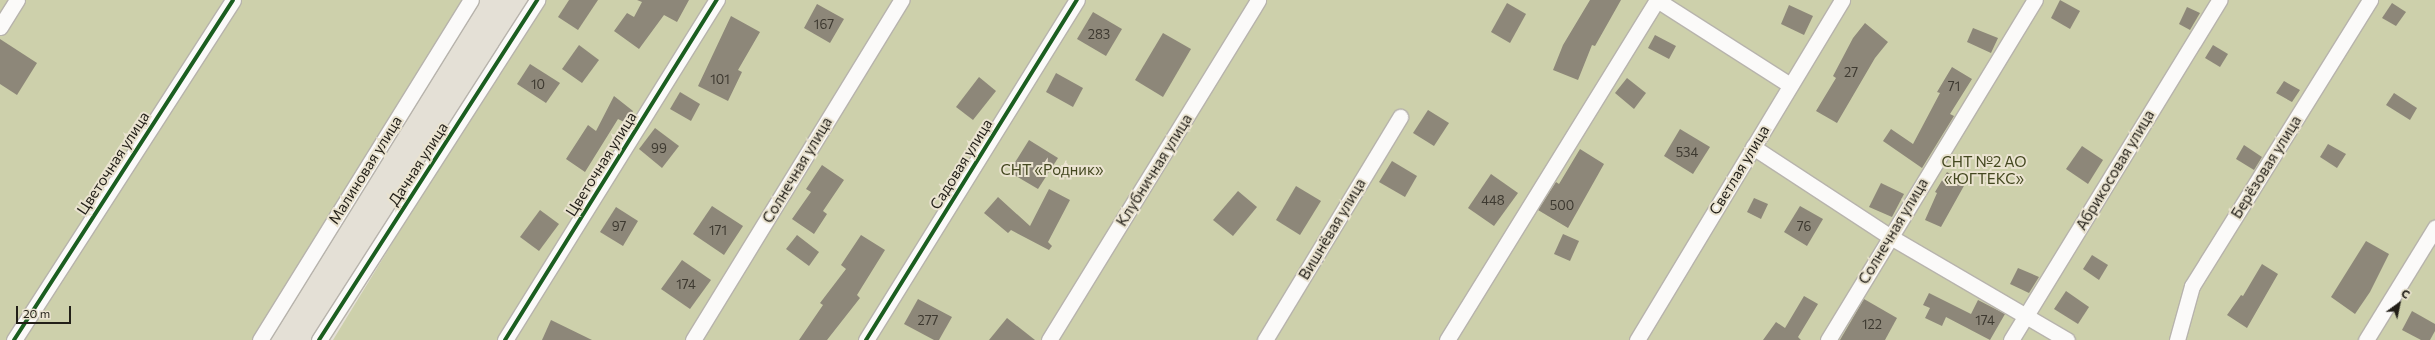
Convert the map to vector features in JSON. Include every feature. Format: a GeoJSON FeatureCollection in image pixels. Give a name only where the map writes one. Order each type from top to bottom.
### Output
{"type":"FeatureCollection","features":[{"type":"Feature","properties":{"kind":"street"},"geometry":{"type":"LineString","coordinates":[[0,27],[17,0]]}},
{"type":"Feature","properties":{"kind":"street","name":"Цветочная улица"},"geometry":{"type":"LineString","coordinates":[[14,340],[233,0]]}},
{"type":"Feature","properties":{"kind":"street","name":"Малиновая улица"},"geometry":{"type":"LineString","coordinates":[[260,340],[470,0]]}},
{"type":"Feature","properties":{"kind":"street","name":"Дачная улица"},"geometry":{"type":"LineString","coordinates":[[319,340],[537,0]]}},
{"type":"Feature","properties":{"kind":"street","name":"Цветочная улица"},"geometry":{"type":"LineString","coordinates":[[505,340],[717,0]]}},
{"type":"Feature","properties":{"kind":"street","name":"Солнечная улица"},"geometry":{"type":"LineString","coordinates":[[693,340],[902,0]]}},
{"type":"Feature","properties":{"kind":"street","name":"Садовая улица"},"geometry":{"type":"LineString","coordinates":[[866,340],[1077,0]]}},
{"type":"Feature","properties":{"kind":"street","name":"Клубничная улица"},"geometry":{"type":"LineString","coordinates":[[1050,340],[1258,0]]}},
{"type":"Feature","properties":{"kind":"street"},"geometry":{"type":"LineString","coordinates":[[1447,340],[1657,0],[1790,85]]}},
{"type":"Feature","properties":{"kind":"street","name":"Светлая улица"},"geometry":{"type":"LineString","coordinates":[[1637,340],[1842,0]]}},
{"type":"Feature","properties":{"kind":"street","name":"Солнечная улица"},"geometry":{"type":"LineString","coordinates":[[1828,340],[1889,236],[2035,0]]}},
{"type":"Feature","properties":{"kind":"street","name":"Абрикосовая улица"},"geometry":{"type":"LineString","coordinates":[[2011,340],[2219,0]]}},
{"type":"Feature","properties":{"kind":"street","name":"Берёзовая улица"},"geometry":{"type":"LineString","coordinates":[[2177,340],[2192,286],[2370,0]]}},
{"type":"Feature","properties":{"kind":"street","name":"Вишнёвая улица"},"geometry":{"type":"LineString","coordinates":[[1265,340],[1400,117]]}},
{"type":"Feature","properties":{"kind":"street"},"geometry":{"type":"LineString","coordinates":[[1753,147],[1889,236],[2067,340]]}},
{"type":"Feature","properties":{"kind":"street"},"geometry":{"type":"LineString","coordinates":[[2366,340],[2435,228]]}},
{"type":"Feature","properties":{"kind":"green space"},"geometry":{"type":"Polygon","coordinates":[[[0,0],[476,0],[264,340],[0,340],[0,0]]]}},
{"type":"Feature","properties":{"kind":"green space","name":"СНТ «Родник»"},"geometry":{"type":"Polygon","coordinates":[[[541,0],[2435,0],[2435,340],[333,340],[541,0]]]}},
{"type":"Feature","properties":{"kind":"building"},"geometry":{"type":"Polygon","coordinates":[[[569,0],[598,0],[578,30],[558,17],[569,0]]]}},
{"type":"Feature","properties":{"kind":"building"},"geometry":{"type":"Polygon","coordinates":[[[637,0],[689,0],[677,22],[664,15],[639,49],[614,31],[627,13],[634,17],[642,2],[637,0]]]}},
{"type":"Feature","properties":{"kind":"building"},"geometry":{"type":"Polygon","coordinates":[[[1590,0],[1621,0],[1595,46],[1592,45],[1578,80],[1553,70],[1563,45],[1590,0]]]}},
{"type":"Feature","properties":{"kind":"building"},"geometry":{"type":"Polygon","coordinates":[[[2060,0],[2080,11],[2070,29],[2051,18],[2060,0]]]}},
{"type":"Feature","properties":{"kind":"building"},"geometry":{"type":"Polygon","coordinates":[[[1507,3],[1526,14],[1510,43],[1491,32],[1507,3]]]}},
{"type":"Feature","properties":{"kind":"building"},"geometry":{"type":"Polygon","coordinates":[[[2392,3],[2406,12],[2396,26],[2382,18],[2392,3]]]}},
{"type":"Feature","properties":{"kind":"building"},"geometry":{"type":"Polygon","coordinates":[[[817,4],[844,19],[830,43],[804,28],[817,4]]]}},
{"type":"Feature","properties":{"kind":"building"},"geometry":{"type":"Polygon","coordinates":[[[1789,5],[1813,16],[1804,35],[1781,24],[1789,5]]]}},
{"type":"Feature","properties":{"kind":"building"},"geometry":{"type":"Polygon","coordinates":[[[2187,7],[2200,13],[2190,30],[2179,24],[2187,7]]]}},
{"type":"Feature","properties":{"kind":"building"},"geometry":{"type":"Polygon","coordinates":[[[1093,12],[1122,29],[1106,56],[1077,39],[1093,12]]]}},
{"type":"Feature","properties":{"kind":"building"},"geometry":{"type":"Polygon","coordinates":[[[731,16],[760,32],[738,70],[742,72],[728,101],[698,86],[731,16]]]}},
{"type":"Feature","properties":{"kind":"building"},"geometry":{"type":"Polygon","coordinates":[[[1865,23],[1888,42],[1875,58],[1837,123],[1816,111],[1836,78],[1833,76],[1853,38],[1865,23]]]}},
{"type":"Feature","properties":{"kind":"building"},"geometry":{"type":"Polygon","coordinates":[[[1973,28],[1998,38],[1991,53],[1967,42],[1973,28]]]}},
{"type":"Feature","properties":{"kind":"building"},"geometry":{"type":"Polygon","coordinates":[[[1163,33],[1191,49],[1163,97],[1135,80],[1163,33]]]}},
{"type":"Feature","properties":{"kind":"building"},"geometry":{"type":"Polygon","coordinates":[[[1655,35],[1676,46],[1669,59],[1648,48],[1655,35]]]}},
{"type":"Feature","properties":{"kind":"building"},"geometry":{"type":"Polygon","coordinates":[[[0,39],[37,63],[17,95],[0,84],[0,39]]]}},
{"type":"Feature","properties":{"kind":"building"},"geometry":{"type":"Polygon","coordinates":[[[579,45],[599,60],[582,83],[562,69],[579,45]]]}},
{"type":"Feature","properties":{"kind":"building"},"geometry":{"type":"Polygon","coordinates":[[[2213,45],[2228,54],[2220,67],[2205,58],[2213,45]]]}},
{"type":"Feature","properties":{"kind":"building"},"geometry":{"type":"Polygon","coordinates":[[[530,64],[560,83],[546,103],[517,84],[530,64]]]}},
{"type":"Feature","properties":{"kind":"building"},"geometry":{"type":"Polygon","coordinates":[[[1952,67],[1972,79],[1950,114],[1954,116],[1922,168],[1883,141],[1891,129],[1913,144],[1940,93],[1937,92],[1952,67]]]}},
{"type":"Feature","properties":{"kind":"building"},"geometry":{"type":"Polygon","coordinates":[[[1056,73],[1083,88],[1073,107],[1046,92],[1056,73]]]}},
{"type":"Feature","properties":{"kind":"building"},"geometry":{"type":"Polygon","coordinates":[[[979,77],[996,91],[973,120],[956,107],[979,77]]]}},
{"type":"Feature","properties":{"kind":"building"},"geometry":{"type":"Polygon","coordinates":[[[1627,78],[1646,93],[1634,109],[1615,93],[1627,78]]]}},
{"type":"Feature","properties":{"kind":"building"},"geometry":{"type":"Polygon","coordinates":[[[2284,81],[2300,90],[2292,102],[2276,93],[2284,81]]]}},
{"type":"Feature","properties":{"kind":"building"},"geometry":{"type":"Polygon","coordinates":[[[680,92],[700,104],[691,121],[670,109],[680,92]]]}},
{"type":"Feature","properties":{"kind":"building"},"geometry":{"type":"Polygon","coordinates":[[[2394,93],[2417,108],[2410,120],[2386,105],[2394,93]]]}},
{"type":"Feature","properties":{"kind":"building"},"geometry":{"type":"Polygon","coordinates":[[[614,96],[633,111],[626,123],[618,119],[585,172],[566,159],[588,125],[596,131],[614,96]]]}},
{"type":"Feature","properties":{"kind":"building"},"geometry":{"type":"Polygon","coordinates":[[[1428,110],[1449,123],[1434,146],[1413,133],[1428,110]]]}},
{"type":"Feature","properties":{"kind":"building"},"geometry":{"type":"Polygon","coordinates":[[[655,128],[679,146],[662,168],[639,149],[655,128]]]}},
{"type":"Feature","properties":{"kind":"building"},"geometry":{"type":"Polygon","coordinates":[[[1680,129],[1710,147],[1693,174],[1664,156],[1680,129]]]}},
{"type":"Feature","properties":{"kind":"building"},"geometry":{"type":"Polygon","coordinates":[[[1029,140],[1058,158],[1038,189],[1009,172],[1029,140]]]}},
{"type":"Feature","properties":{"kind":"building"},"geometry":{"type":"Polygon","coordinates":[[[2328,144],[2346,154],[2337,168],[2320,157],[2328,144]]]}},
{"type":"Feature","properties":{"kind":"building"},"geometry":{"type":"Polygon","coordinates":[[[2244,145],[2262,157],[2254,170],[2236,159],[2244,145]]]}},
{"type":"Feature","properties":{"kind":"building"},"geometry":{"type":"Polygon","coordinates":[[[2082,146],[2103,160],[2088,184],[2066,169],[2082,146]]]}},
{"type":"Feature","properties":{"kind":"building"},"geometry":{"type":"Polygon","coordinates":[[[1580,149],[1604,164],[1568,228],[1538,210],[1556,182],[1559,184],[1580,149]]]}},
{"type":"Feature","properties":{"kind":"building"},"geometry":{"type":"Polygon","coordinates":[[[1392,161],[1417,176],[1405,197],[1379,182],[1392,161]]]}},
{"type":"Feature","properties":{"kind":"building"},"geometry":{"type":"Polygon","coordinates":[[[822,165],[844,180],[823,211],[827,214],[814,234],[792,219],[811,192],[806,189],[822,165]]]}},
{"type":"Feature","properties":{"kind":"building"},"geometry":{"type":"Polygon","coordinates":[[[1947,172],[1965,184],[1941,227],[1925,220],[1937,193],[1935,192],[1947,172]]]}},
{"type":"Feature","properties":{"kind":"building"},"geometry":{"type":"Polygon","coordinates":[[[1491,174],[1518,193],[1494,226],[1468,208],[1491,174]]]}},
{"type":"Feature","properties":{"kind":"building"},"geometry":{"type":"Polygon","coordinates":[[[1881,183],[1904,194],[1892,217],[1869,207],[1881,183]]]}},
{"type":"Feature","properties":{"kind":"building"},"geometry":{"type":"Polygon","coordinates":[[[1296,186],[1321,201],[1300,235],[1276,220],[1296,186]]]}},
{"type":"Feature","properties":{"kind":"building"},"geometry":{"type":"Polygon","coordinates":[[[1049,189],[1070,200],[1048,242],[1052,246],[1049,250],[1011,230],[1008,233],[984,213],[998,197],[1030,226],[1049,189]]]}},
{"type":"Feature","properties":{"kind":"building"},"geometry":{"type":"Polygon","coordinates":[[[1238,191],[1257,207],[1233,236],[1213,220],[1238,191]]]}},
{"type":"Feature","properties":{"kind":"building"},"geometry":{"type":"Polygon","coordinates":[[[1754,198],[1768,204],[1761,219],[1747,212],[1754,198]]]}},
{"type":"Feature","properties":{"kind":"building"},"geometry":{"type":"Polygon","coordinates":[[[712,206],[743,226],[724,255],[693,234],[712,206]]]}},
{"type":"Feature","properties":{"kind":"building"},"geometry":{"type":"Polygon","coordinates":[[[1800,206],[1823,219],[1807,246],[1784,232],[1800,206]]]}},
{"type":"Feature","properties":{"kind":"building"},"geometry":{"type":"Polygon","coordinates":[[[616,207],[638,221],[623,246],[600,232],[616,207]]]}},
{"type":"Feature","properties":{"kind":"building"},"geometry":{"type":"Polygon","coordinates":[[[540,210],[559,224],[539,251],[520,237],[540,210]]]}},
{"type":"Feature","properties":{"kind":"building"},"geometry":{"type":"Polygon","coordinates":[[[1563,234],[1579,241],[1570,261],[1554,254],[1563,234]]]}},
{"type":"Feature","properties":{"kind":"building"},"geometry":{"type":"Polygon","coordinates":[[[797,235],[819,252],[809,266],[786,249],[797,235]]]}},
{"type":"Feature","properties":{"kind":"building"},"geometry":{"type":"Polygon","coordinates":[[[861,235],[885,250],[857,295],[860,298],[827,340],[799,340],[823,305],[820,303],[846,269],[841,265],[861,235]]]}},
{"type":"Feature","properties":{"kind":"building"},"geometry":{"type":"Polygon","coordinates":[[[2366,241],[2389,254],[2370,292],[2355,314],[2331,297],[2366,241]]]}},
{"type":"Feature","properties":{"kind":"building"},"geometry":{"type":"Polygon","coordinates":[[[2092,255],[2108,265],[2099,280],[2083,269],[2092,255]]]}},
{"type":"Feature","properties":{"kind":"building"},"geometry":{"type":"Polygon","coordinates":[[[682,260],[711,280],[690,309],[661,289],[682,260]]]}},
{"type":"Feature","properties":{"kind":"building"},"geometry":{"type":"Polygon","coordinates":[[[2262,264],[2278,274],[2247,328],[2227,315],[2241,295],[2243,296],[2262,264]]]}},
{"type":"Feature","properties":{"kind":"building"},"geometry":{"type":"Polygon","coordinates":[[[2018,268],[2039,277],[2029,293],[2010,284],[2018,268]]]}},
{"type":"Feature","properties":{"kind":"building"},"geometry":{"type":"Polygon","coordinates":[[[2066,291],[2089,307],[2078,324],[2054,309],[2066,291]]]}},
{"type":"Feature","properties":{"kind":"building"},"geometry":{"type":"Polygon","coordinates":[[[1929,293],[1971,314],[1978,300],[2005,314],[1990,340],[1946,317],[1942,326],[1925,318],[1930,308],[1923,305],[1929,293]]]}},
{"type":"Feature","properties":{"kind":"building"},"geometry":{"type":"Polygon","coordinates":[[[1804,296],[1818,304],[1798,337],[1801,340],[1763,340],[1776,322],[1785,328],[1804,296]]]}},
{"type":"Feature","properties":{"kind":"building"},"geometry":{"type":"Polygon","coordinates":[[[918,299],[952,317],[939,340],[934,340],[904,324],[918,299]]]}},
{"type":"Feature","properties":{"kind":"building"},"geometry":{"type":"Polygon","coordinates":[[[1864,299],[1897,318],[1885,340],[1840,340],[1864,299]]]}},
{"type":"Feature","properties":{"kind":"building"},"geometry":{"type":"Polygon","coordinates":[[[2412,311],[2435,324],[2435,331],[2430,340],[2421,340],[2402,330],[2412,311]]]}},
{"type":"Feature","properties":{"kind":"building"},"geometry":{"type":"Polygon","coordinates":[[[1007,318],[1035,340],[989,340],[1007,318]]]}},
{"type":"Feature","properties":{"kind":"building"},"geometry":{"type":"Polygon","coordinates":[[[551,320],[592,340],[542,340],[551,320]]]}},
{"type":"Feature","properties":{"kind":"cycle path"},"geometry":{"type":"LineString","coordinates":[[14,340],[233,0]]}},
{"type":"Feature","properties":{"kind":"cycle path"},"geometry":{"type":"LineString","coordinates":[[319,340],[537,0]]}},
{"type":"Feature","properties":{"kind":"cycle path"},"geometry":{"type":"LineString","coordinates":[[505,340],[717,0]]}},
{"type":"Feature","properties":{"kind":"cycle path"},"geometry":{"type":"LineString","coordinates":[[866,340],[1077,0]]}},
{"type":"Feature","properties":{"kind":"park label","name":"СНТ №2 АО «ЮГТЕКС»"},"geometry":{"type":"Point","coordinates":[1984,170]}}]}
